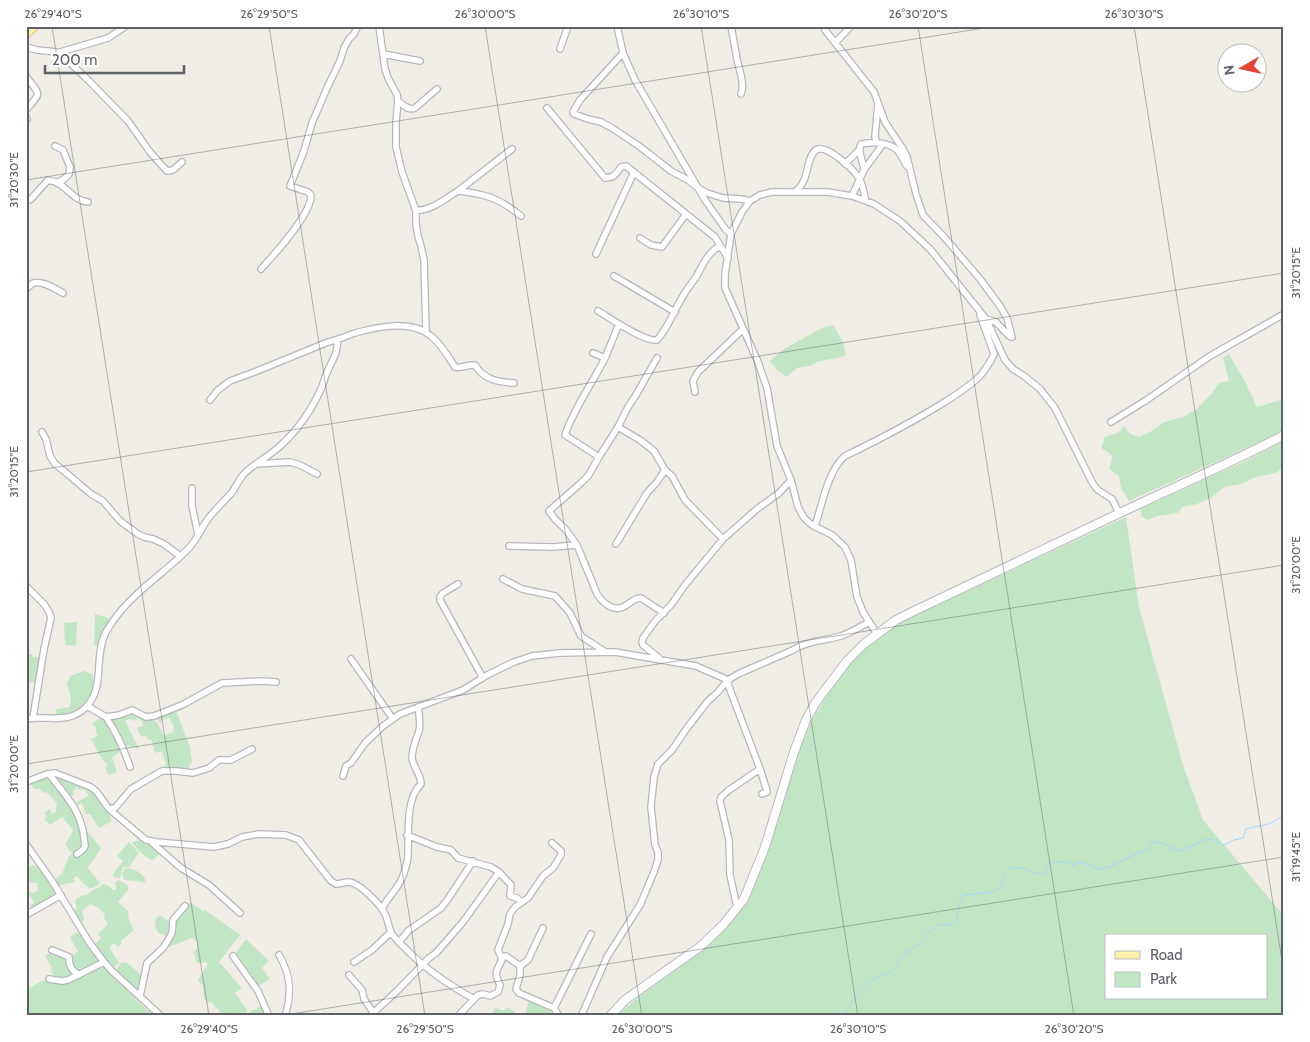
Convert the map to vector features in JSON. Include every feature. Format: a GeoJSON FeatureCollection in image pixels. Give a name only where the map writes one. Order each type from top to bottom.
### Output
{"type":"FeatureCollection","features":[{"type":"Feature","properties":{"kind":"main road"},"geometry":{"type":"LineString","coordinates":[[26,33],[34,26]]}},
{"type":"Feature","properties":{"kind":"street"},"geometry":{"type":"LineString","coordinates":[[57,53],[108,38],[126,26]]}},
{"type":"Feature","properties":{"kind":"street"},"geometry":{"type":"LineString","coordinates":[[261,269],[285,242],[312,198],[308,192],[290,186],[304,151],[312,123],[344,48],[358,26]]}},
{"type":"Feature","properties":{"kind":"street"},"geometry":{"type":"LineString","coordinates":[[379,26],[388,78],[398,101],[396,147],[402,172],[416,212],[416,224],[424,260],[426,332]]}},
{"type":"Feature","properties":{"kind":"street"},"geometry":{"type":"LineString","coordinates":[[560,49],[568,26]]}},
{"type":"Feature","properties":{"kind":"street"},"geometry":{"type":"LineString","coordinates":[[617,26],[623,53],[635,80],[698,188],[726,230],[731,234]]}},
{"type":"Feature","properties":{"kind":"street"},"geometry":{"type":"LineString","coordinates":[[731,26],[742,83],[743,90],[741,94]]}},
{"type":"Feature","properties":{"kind":"street"},"geometry":{"type":"LineString","coordinates":[[836,43],[851,26]]}},
{"type":"Feature","properties":{"kind":"street"},"geometry":{"type":"LineString","coordinates":[[825,30],[874,92],[888,128],[903,149],[922,215],[945,238],[1000,306],[1007,318],[1012,337],[996,322],[986,319]]}},
{"type":"Feature","properties":{"kind":"street"},"geometry":{"type":"LineString","coordinates":[[26,47],[57,53],[65,58],[128,121],[166,171],[173,170],[182,162]]}},
{"type":"Feature","properties":{"kind":"street"},"geometry":{"type":"LineString","coordinates":[[623,53],[580,100],[574,108],[574,114],[601,122],[612,128],[698,188],[719,197],[750,201]]}},
{"type":"Feature","properties":{"kind":"street"},"geometry":{"type":"LineString","coordinates":[[383,54],[420,61]]}},
{"type":"Feature","properties":{"kind":"street"},"geometry":{"type":"LineString","coordinates":[[26,76],[38,93],[38,97],[26,110]]}},
{"type":"Feature","properties":{"kind":"street"},"geometry":{"type":"LineString","coordinates":[[398,101],[410,110],[437,89]]}},
{"type":"Feature","properties":{"kind":"street"},"geometry":{"type":"LineString","coordinates":[[879,103],[875,136],[880,143]]}},
{"type":"Feature","properties":{"kind":"street"},"geometry":{"type":"LineString","coordinates":[[547,108],[605,178],[615,176],[623,166],[626,166],[714,238],[728,258]]}},
{"type":"Feature","properties":{"kind":"street"},"geometry":{"type":"LineString","coordinates":[[852,196],[859,179],[880,143]]}},
{"type":"Feature","properties":{"kind":"street"},"geometry":{"type":"LineString","coordinates":[[845,164],[859,150],[861,144],[880,143],[895,148],[911,172]]}},
{"type":"Feature","properties":{"kind":"street"},"geometry":{"type":"LineString","coordinates":[[54,146],[63,150],[70,168],[69,174],[57,182]]}},
{"type":"Feature","properties":{"kind":"street"},"geometry":{"type":"LineString","coordinates":[[796,191],[804,181],[812,154],[818,148],[825,149],[854,172],[864,190],[866,200]]}},
{"type":"Feature","properties":{"kind":"street"},"geometry":{"type":"LineString","coordinates":[[416,212],[434,207],[512,149]]}},
{"type":"Feature","properties":{"kind":"street"},"geometry":{"type":"LineString","coordinates":[[859,150],[864,170]]}},
{"type":"Feature","properties":{"kind":"street"},"geometry":{"type":"LineString","coordinates":[[596,254],[634,172]]}},
{"type":"Feature","properties":{"kind":"street"},"geometry":{"type":"LineString","coordinates":[[26,200],[31,199],[48,180],[57,182],[83,202],[88,202]]}},
{"type":"Feature","properties":{"kind":"street"},"geometry":{"type":"LineString","coordinates":[[458,191],[477,193],[504,202],[521,216]]}},
{"type":"Feature","properties":{"kind":"street"},"geometry":{"type":"LineString","coordinates":[[877,634],[863,612],[857,597],[851,560],[845,547],[832,535],[804,518],[798,507],[777,446],[767,388],[758,362],[724,288],[731,234],[750,201],[760,195],[772,192],[796,191],[827,192],[852,196],[874,204],[900,221],[930,249],[986,319],[1005,360],[1040,389],[1055,408],[1093,484],[1098,490],[1112,499],[1119,513]]}},
{"type":"Feature","properties":{"kind":"street"},"geometry":{"type":"LineString","coordinates":[[640,238],[651,245],[662,247],[686,214]]}},
{"type":"Feature","properties":{"kind":"street"},"geometry":{"type":"LineString","coordinates":[[598,311],[649,340],[657,340],[702,264],[714,249],[720,246]]}},
{"type":"Feature","properties":{"kind":"street"},"geometry":{"type":"LineString","coordinates":[[614,276],[675,312]]}},
{"type":"Feature","properties":{"kind":"street"},"geometry":{"type":"LineString","coordinates":[[26,289],[36,282],[55,288],[63,293]]}},
{"type":"Feature","properties":{"kind":"street"},"geometry":{"type":"LineString","coordinates":[[815,526],[830,476],[840,460],[913,421],[965,389],[980,375],[994,354],[978,309]]}},
{"type":"Feature","properties":{"kind":"street"},"geometry":{"type":"LineString","coordinates":[[1111,422],[1210,356],[1284,314]]}},
{"type":"Feature","properties":{"kind":"street"},"geometry":{"type":"LineString","coordinates":[[599,457],[565,435],[581,400],[605,358],[619,324]]}},
{"type":"Feature","properties":{"kind":"street"},"geometry":{"type":"LineString","coordinates":[[210,400],[230,380],[328,342],[380,327],[414,327],[426,332],[458,368],[470,364],[475,365],[478,371],[485,376],[494,380],[514,383]]}},
{"type":"Feature","properties":{"kind":"street"},"geometry":{"type":"LineString","coordinates":[[695,392],[693,381],[698,372],[742,330]]}},
{"type":"Feature","properties":{"kind":"street"},"geometry":{"type":"LineString","coordinates":[[26,586],[44,604],[50,612],[51,618],[30,718],[66,718],[79,713],[93,697],[96,688],[100,650],[105,634],[120,611],[191,547],[218,506],[232,492],[244,475],[278,448],[302,422],[322,388],[338,346],[337,340]]}},
{"type":"Feature","properties":{"kind":"street"},"geometry":{"type":"LineString","coordinates":[[593,353],[605,358]]}},
{"type":"Feature","properties":{"kind":"street"},"geometry":{"type":"LineString","coordinates":[[657,358],[588,476],[549,511],[577,545],[601,600],[616,609],[637,598],[641,598],[664,612]]}},
{"type":"Feature","properties":{"kind":"street"},"geometry":{"type":"LineString","coordinates":[[618,427],[654,450],[665,470],[672,476],[685,500],[722,539]]}},
{"type":"Feature","properties":{"kind":"street"},"geometry":{"type":"LineString","coordinates":[[42,432],[46,439],[50,456],[55,464],[91,494],[103,501],[120,521],[138,534],[164,544],[180,556]]}},
{"type":"Feature","properties":{"kind":"street"},"geometry":{"type":"LineString","coordinates":[[610,1016],[625,1000],[701,946],[723,925],[744,899],[765,847],[794,752],[806,720],[816,702],[847,661],[877,634],[896,620],[912,612],[1284,435]]}},
{"type":"Feature","properties":{"kind":"street"},"geometry":{"type":"LineString","coordinates":[[257,464],[293,463],[317,474]]}},
{"type":"Feature","properties":{"kind":"street"},"geometry":{"type":"LineString","coordinates":[[616,544],[647,494],[665,470]]}},
{"type":"Feature","properties":{"kind":"street"},"geometry":{"type":"LineString","coordinates":[[660,659],[642,642],[656,620],[671,605],[722,539],[779,493],[790,480]]}},
{"type":"Feature","properties":{"kind":"street"},"geometry":{"type":"LineString","coordinates":[[192,488],[192,506],[198,534]]}},
{"type":"Feature","properties":{"kind":"street"},"geometry":{"type":"LineString","coordinates":[[509,546],[553,547],[577,545]]}},
{"type":"Feature","properties":{"kind":"street"},"geometry":{"type":"LineString","coordinates":[[503,579],[522,589],[555,596],[570,613],[581,636],[605,651]]}},
{"type":"Feature","properties":{"kind":"street"},"geometry":{"type":"LineString","coordinates":[[458,584],[442,593],[440,600],[483,678]]}},
{"type":"Feature","properties":{"kind":"street"},"geometry":{"type":"LineString","coordinates":[[581,1016],[607,957],[640,905],[658,860],[651,807],[654,777],[658,764],[672,750],[708,701],[728,680],[797,647],[811,642],[843,636],[869,622]]}},
{"type":"Feature","properties":{"kind":"street"},"geometry":{"type":"LineString","coordinates":[[342,776],[346,766],[351,763],[365,743],[382,726],[400,714],[463,690],[514,662],[532,656],[560,653],[615,652],[696,666],[728,680]]}},
{"type":"Feature","properties":{"kind":"street"},"geometry":{"type":"LineString","coordinates":[[351,659],[393,719]]}},
{"type":"Feature","properties":{"kind":"street"},"geometry":{"type":"LineString","coordinates":[[728,680],[767,791],[762,794]]}},
{"type":"Feature","properties":{"kind":"street"},"geometry":{"type":"LineString","coordinates":[[87,706],[110,718],[132,710],[146,717],[154,716],[182,705],[222,683],[276,682]]}},
{"type":"Feature","properties":{"kind":"street"},"geometry":{"type":"LineString","coordinates":[[382,909],[386,900],[404,876],[408,856],[407,828],[411,802],[418,786],[421,784],[412,756],[420,721],[418,707]]}},
{"type":"Feature","properties":{"kind":"street"},"geometry":{"type":"LineString","coordinates":[[106,717],[119,739],[130,767]]}},
{"type":"Feature","properties":{"kind":"street"},"geometry":{"type":"LineString","coordinates":[[109,809],[115,808],[131,789],[162,772],[193,772],[209,768],[219,760],[231,760],[252,749]]}},
{"type":"Feature","properties":{"kind":"street"},"geometry":{"type":"LineString","coordinates":[[737,907],[730,875],[729,840],[720,801],[721,797],[729,790],[760,769]]}},
{"type":"Feature","properties":{"kind":"street"},"geometry":{"type":"LineString","coordinates":[[26,782],[55,773],[91,787],[109,809],[181,868],[209,885],[240,913]]}},
{"type":"Feature","properties":{"kind":"street"},"geometry":{"type":"LineString","coordinates":[[49,774],[72,804],[82,825],[85,845],[77,854]]}},
{"type":"Feature","properties":{"kind":"street"},"geometry":{"type":"LineString","coordinates":[[148,840],[214,847],[221,847],[242,837],[259,834],[286,836],[299,840],[331,881],[336,884],[348,882],[358,886],[373,898],[382,909],[391,932],[422,964],[453,987],[474,999]]}},
{"type":"Feature","properties":{"kind":"street"},"geometry":{"type":"LineString","coordinates":[[407,835],[437,847],[451,850],[458,858],[491,867],[499,872],[511,885],[510,896],[517,898],[521,902]]}},
{"type":"Feature","properties":{"kind":"street"},"geometry":{"type":"LineString","coordinates":[[458,1016],[478,995],[490,996],[498,992],[500,985],[496,975],[502,957],[498,950],[510,914],[515,907],[528,898],[543,876],[553,868],[561,855],[561,851],[552,843]]}},
{"type":"Feature","properties":{"kind":"street"},"geometry":{"type":"LineString","coordinates":[[26,844],[32,850],[89,942],[104,962],[161,1016]]}},
{"type":"Feature","properties":{"kind":"street"},"geometry":{"type":"LineString","coordinates":[[400,942],[408,931],[445,904],[474,861]]}},
{"type":"Feature","properties":{"kind":"street"},"geometry":{"type":"LineString","coordinates":[[349,975],[362,990],[371,1014],[398,991],[422,964],[436,953],[463,922],[499,872]]}},
{"type":"Feature","properties":{"kind":"street"},"geometry":{"type":"LineString","coordinates":[[26,915],[61,895]]}},
{"type":"Feature","properties":{"kind":"street"},"geometry":{"type":"LineString","coordinates":[[140,996],[147,963],[163,948],[172,933],[173,920],[185,906]]}},
{"type":"Feature","properties":{"kind":"street"},"geometry":{"type":"LineString","coordinates":[[520,966],[528,960],[543,928]]}},
{"type":"Feature","properties":{"kind":"street"},"geometry":{"type":"LineString","coordinates":[[354,962],[372,950],[391,932]]}},
{"type":"Feature","properties":{"kind":"street"},"geometry":{"type":"LineString","coordinates":[[554,1008],[591,934]]}},
{"type":"Feature","properties":{"kind":"street"},"geometry":{"type":"LineString","coordinates":[[52,950],[69,957],[70,967],[79,975]]}},
{"type":"Feature","properties":{"kind":"street"},"geometry":{"type":"LineString","coordinates":[[279,955],[284,964],[290,987],[289,1003],[285,1016]]}},
{"type":"Feature","properties":{"kind":"street"},"geometry":{"type":"LineString","coordinates":[[233,956],[258,990],[269,1016]]}},
{"type":"Feature","properties":{"kind":"street"},"geometry":{"type":"LineString","coordinates":[[502,957],[506,956],[520,966]]}},
{"type":"Feature","properties":{"kind":"street"},"geometry":{"type":"LineString","coordinates":[[49,979],[62,981],[75,978],[104,962]]}},
{"type":"Feature","properties":{"kind":"street"},"geometry":{"type":"LineString","coordinates":[[520,966],[520,975],[516,989],[519,993],[554,1008],[559,1016]]}},
{"type":"Feature","properties":{"kind":"green space"},"geometry":{"type":"Polygon","coordinates":[[[833,325],[843,342],[846,355],[797,368],[787,377],[778,371],[770,361],[784,349],[822,328],[833,325]]]}},
{"type":"Feature","properties":{"kind":"green space"},"geometry":{"type":"Polygon","coordinates":[[[1229,354],[1257,407],[1284,399],[1284,430],[1129,501],[1121,488],[1119,476],[1109,469],[1112,459],[1111,454],[1101,448],[1105,437],[1118,433],[1124,426],[1130,434],[1139,437],[1164,422],[1183,417],[1197,409],[1219,383],[1229,381],[1223,358],[1229,354]]]}},
{"type":"Feature","properties":{"kind":"green space"},"geometry":{"type":"Polygon","coordinates":[[[1284,441],[1284,468],[1275,473],[1256,477],[1241,484],[1224,487],[1211,498],[1197,504],[1182,507],[1178,513],[1157,516],[1148,520],[1141,516],[1141,508],[1241,463],[1284,441]]]}},
{"type":"Feature","properties":{"kind":"green space"},"geometry":{"type":"Polygon","coordinates":[[[1126,517],[1139,607],[1183,765],[1203,820],[1284,916],[1284,1016],[617,1016],[633,1001],[686,963],[719,935],[747,901],[763,862],[795,757],[804,736],[839,678],[850,664],[901,622],[1126,517]]]}},
{"type":"Feature","properties":{"kind":"green space"},"geometry":{"type":"Polygon","coordinates":[[[95,614],[112,619],[98,644],[94,646],[95,614]]]}},
{"type":"Feature","properties":{"kind":"green space"},"geometry":{"type":"Polygon","coordinates":[[[77,622],[76,646],[65,645],[64,623],[77,622]]]}},
{"type":"Feature","properties":{"kind":"green space"},"geometry":{"type":"Polygon","coordinates":[[[26,651],[27,655],[32,654],[33,657],[42,658],[38,683],[29,682],[26,685],[26,651]]]}},
{"type":"Feature","properties":{"kind":"green space"},"geometry":{"type":"Polygon","coordinates":[[[84,671],[92,674],[93,677],[94,689],[90,697],[83,708],[77,712],[57,717],[56,709],[70,707],[71,699],[67,684],[70,676],[84,671]]]}},
{"type":"Feature","properties":{"kind":"green space"},"geometry":{"type":"Polygon","coordinates":[[[173,710],[177,713],[190,747],[192,761],[188,769],[160,771],[159,768],[166,765],[162,751],[155,753],[151,740],[148,740],[146,735],[142,737],[138,731],[138,727],[143,726],[142,721],[137,718],[135,721],[129,719],[125,721],[139,749],[124,746],[109,720],[131,712],[152,717],[164,736],[173,732],[174,727],[169,717],[159,722],[155,716],[173,710]]]}},
{"type":"Feature","properties":{"kind":"green space"},"geometry":{"type":"Polygon","coordinates":[[[97,714],[108,722],[122,751],[112,757],[117,772],[109,775],[105,768],[108,765],[102,759],[91,739],[98,736],[95,731],[97,730],[92,723],[99,719],[97,714]]]}},
{"type":"Feature","properties":{"kind":"green space"},"geometry":{"type":"Polygon","coordinates":[[[51,774],[92,790],[107,810],[112,821],[99,828],[90,814],[86,814],[82,803],[75,806],[73,804],[89,796],[84,789],[80,790],[77,787],[73,791],[74,795],[69,797],[51,774]]]}},
{"type":"Feature","properties":{"kind":"green space"},"geometry":{"type":"Polygon","coordinates":[[[49,776],[68,801],[83,826],[101,848],[87,867],[100,883],[92,888],[86,886],[76,876],[73,879],[75,882],[59,886],[54,880],[62,874],[69,856],[72,854],[65,844],[73,830],[62,817],[50,825],[44,819],[47,816],[44,813],[49,809],[53,814],[56,811],[57,803],[46,792],[43,793],[40,789],[34,789],[30,782],[49,776]]]}},
{"type":"Feature","properties":{"kind":"green space"},"geometry":{"type":"Polygon","coordinates":[[[133,830],[160,853],[153,860],[144,856],[132,843],[138,841],[131,832],[133,830]]]}},
{"type":"Feature","properties":{"kind":"green space"},"geometry":{"type":"Polygon","coordinates":[[[129,842],[139,853],[129,867],[123,867],[120,878],[116,878],[112,875],[123,861],[117,856],[129,842]]]}},
{"type":"Feature","properties":{"kind":"green space"},"geometry":{"type":"Polygon","coordinates":[[[33,865],[44,872],[57,892],[56,896],[34,908],[29,906],[34,903],[30,896],[26,898],[28,891],[32,893],[39,890],[36,883],[31,883],[29,880],[26,881],[26,872],[30,868],[29,866],[33,865]]]}},
{"type":"Feature","properties":{"kind":"green space"},"geometry":{"type":"Polygon","coordinates":[[[125,868],[139,872],[144,877],[146,883],[124,880],[122,874],[125,868]]]}},
{"type":"Feature","properties":{"kind":"green space"},"geometry":{"type":"Polygon","coordinates":[[[118,880],[128,885],[128,890],[118,902],[128,911],[129,920],[134,930],[121,941],[118,947],[112,944],[110,948],[119,963],[112,969],[94,945],[101,938],[98,934],[108,924],[104,918],[105,915],[99,908],[90,904],[82,911],[84,919],[82,923],[74,911],[77,908],[76,899],[83,895],[85,896],[103,884],[116,890],[115,883],[118,880]]]}},
{"type":"Feature","properties":{"kind":"green space"},"geometry":{"type":"Polygon","coordinates":[[[190,902],[203,911],[205,910],[240,935],[219,962],[242,988],[235,993],[248,1011],[240,1016],[224,1016],[210,1001],[208,1003],[205,999],[203,986],[198,980],[208,964],[196,961],[194,952],[197,948],[197,942],[192,938],[166,948],[174,922],[190,902]]]}},
{"type":"Feature","properties":{"kind":"green space"},"geometry":{"type":"Polygon","coordinates":[[[160,916],[168,920],[171,925],[166,939],[163,934],[158,933],[156,927],[156,919],[160,916]]]}},
{"type":"Feature","properties":{"kind":"green space"},"geometry":{"type":"Polygon","coordinates":[[[80,931],[100,961],[80,973],[76,972],[70,961],[78,951],[70,938],[75,932],[77,934],[80,931]]]}},
{"type":"Feature","properties":{"kind":"green space"},"geometry":{"type":"Polygon","coordinates":[[[246,939],[269,961],[262,968],[270,979],[257,987],[234,955],[246,939]]]}},
{"type":"Feature","properties":{"kind":"green space"},"geometry":{"type":"Polygon","coordinates":[[[55,952],[67,958],[76,975],[66,980],[56,978],[50,970],[52,968],[45,956],[50,953],[52,955],[55,952]]]}},
{"type":"Feature","properties":{"kind":"green space"},"geometry":{"type":"Polygon","coordinates":[[[126,962],[142,977],[140,988],[136,990],[116,970],[121,963],[126,962]]]}},
{"type":"Feature","properties":{"kind":"green space"},"geometry":{"type":"Polygon","coordinates":[[[103,965],[151,1013],[149,1016],[26,1016],[26,990],[50,979],[62,982],[103,965]]]}},
{"type":"Feature","properties":{"kind":"green space"},"geometry":{"type":"Polygon","coordinates":[[[529,1000],[543,1006],[556,1016],[525,1016],[529,1000]]]}},
{"type":"Feature","properties":{"kind":"green space"},"geometry":{"type":"Polygon","coordinates":[[[263,1005],[267,1016],[243,1016],[263,1005]]]}},
{"type":"Feature","properties":{"kind":"green space"},"geometry":{"type":"Polygon","coordinates":[[[507,1007],[515,1012],[514,1016],[493,1016],[491,1014],[496,1008],[504,1011],[507,1007]]]}},
{"type":"Feature","properties":{"kind":"waterway"},"geometry":{"type":"LineString","coordinates":[[841,1016],[870,981],[891,972],[896,967],[899,959],[922,941],[934,928],[938,925],[946,924],[951,926],[956,922],[960,901],[963,896],[993,892],[1001,888],[1005,875],[1010,868],[1024,869],[1042,874],[1045,873],[1048,864],[1053,862],[1065,862],[1073,865],[1081,862],[1102,869],[1147,850],[1155,842],[1165,844],[1177,851],[1204,840],[1212,839],[1223,845],[1243,838],[1246,829],[1272,823],[1284,813]]}}]}
